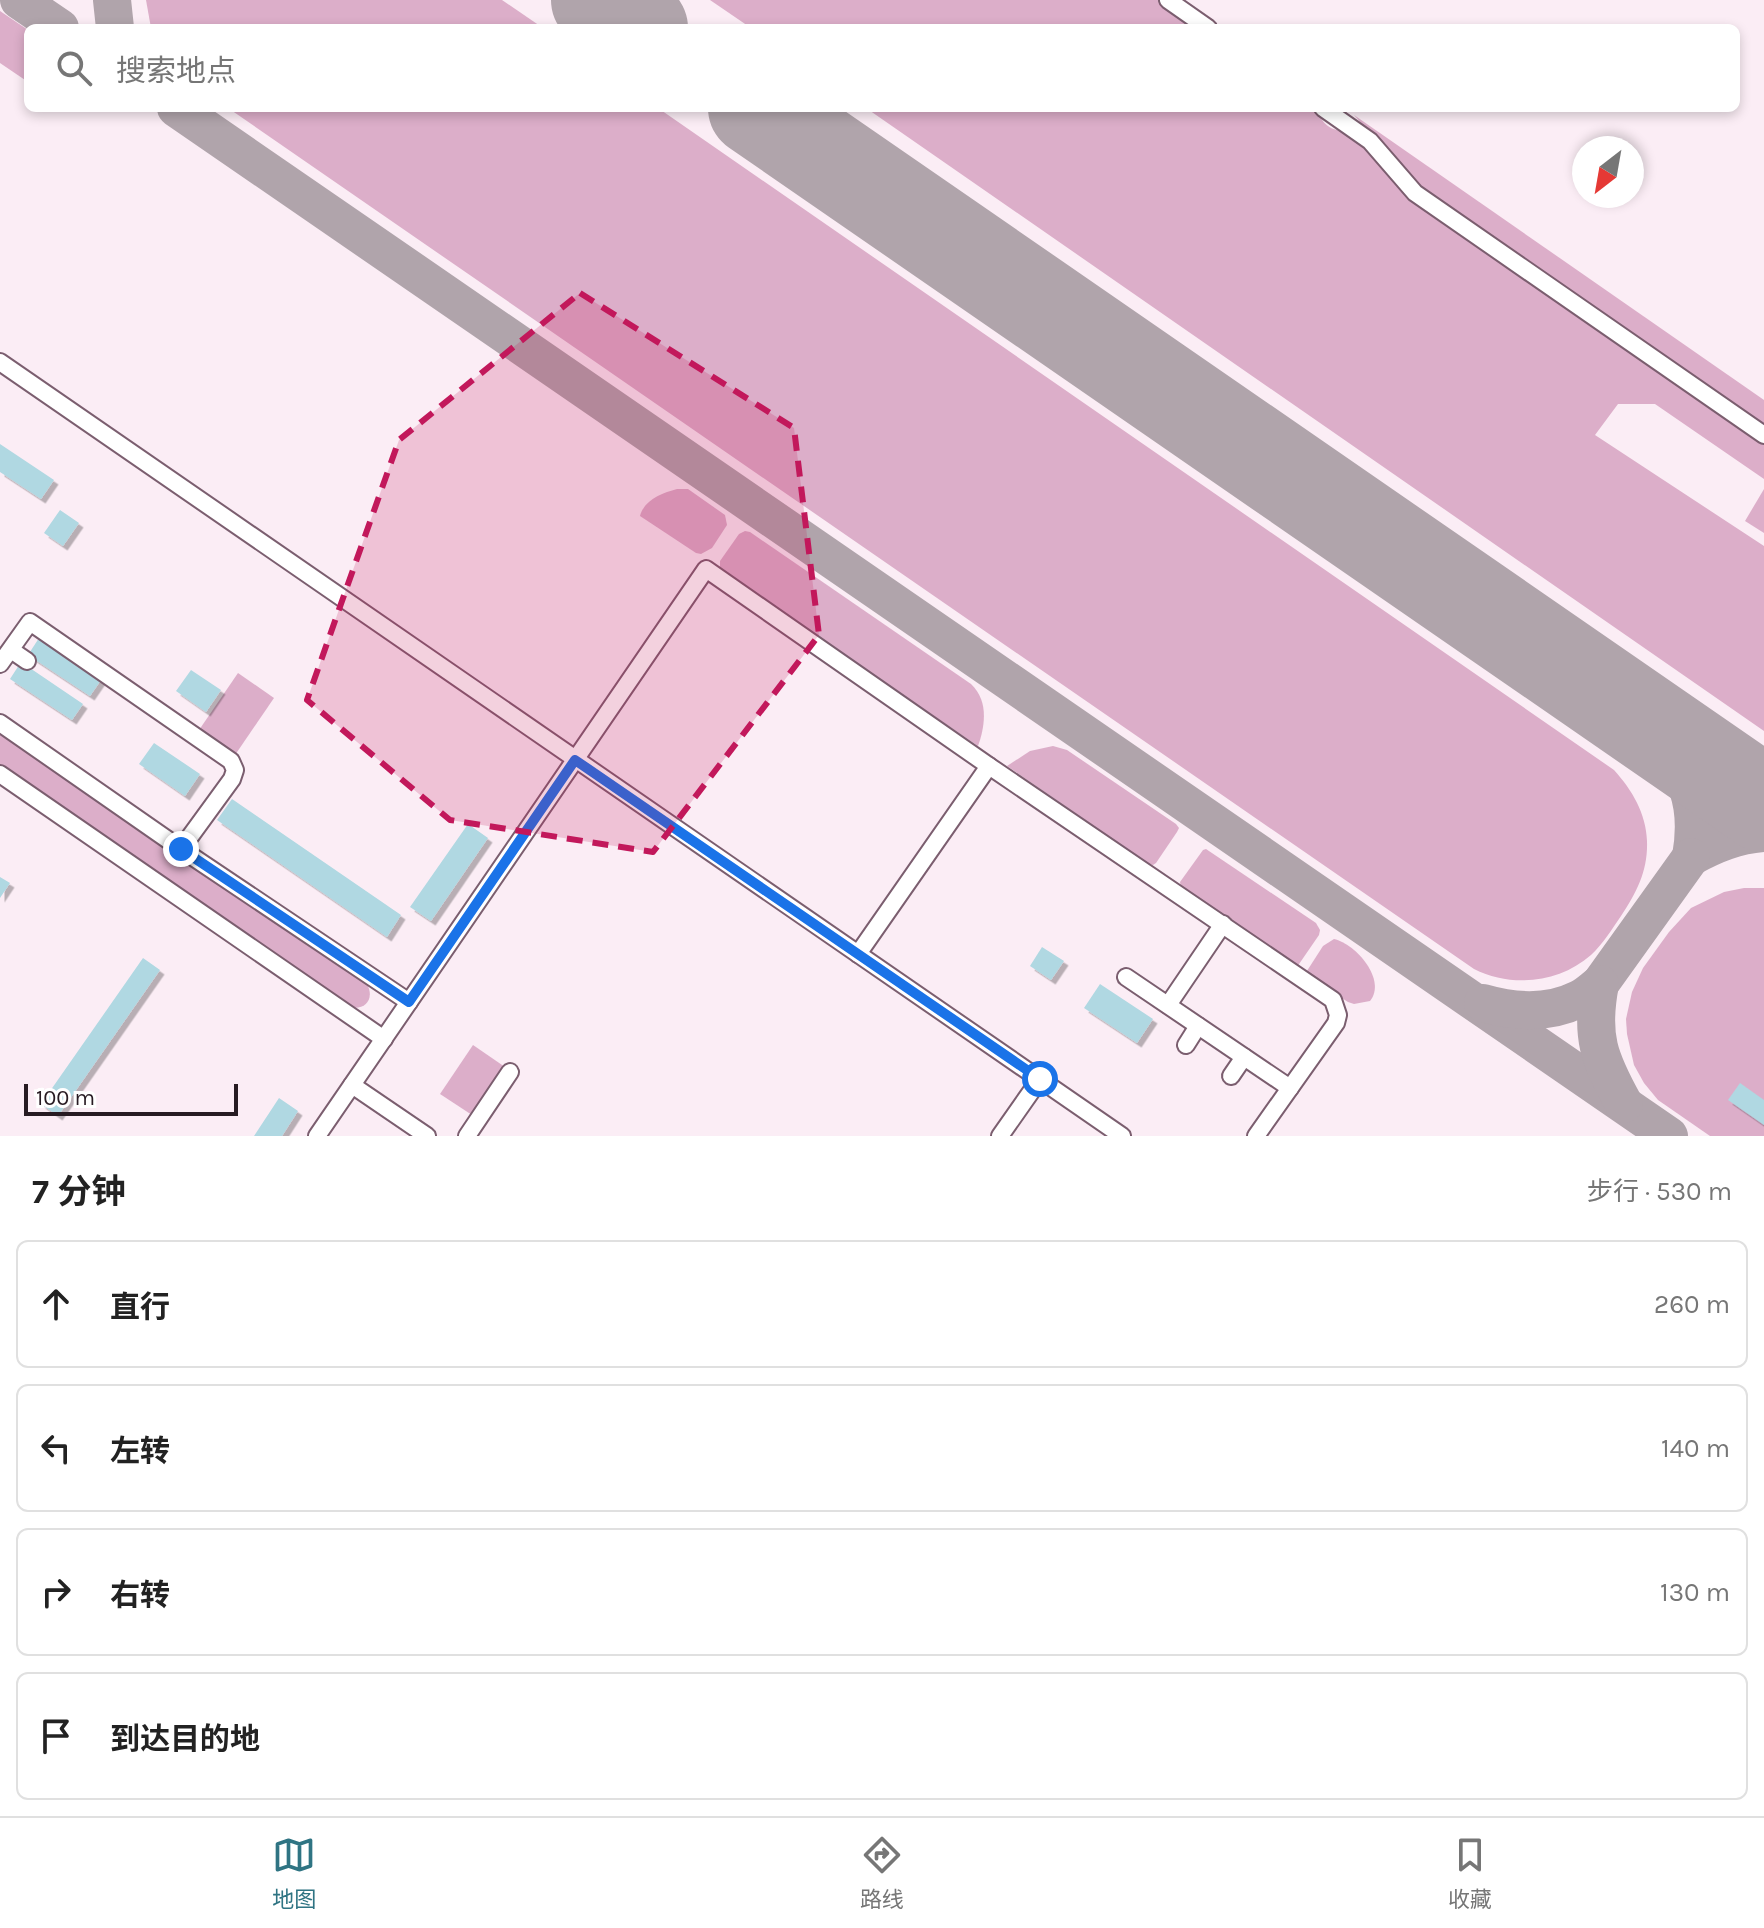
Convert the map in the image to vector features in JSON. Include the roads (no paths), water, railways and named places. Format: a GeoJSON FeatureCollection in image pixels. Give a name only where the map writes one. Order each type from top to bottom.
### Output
{"type":"FeatureCollection","features":[{"type":"Feature","properties":{"kind":"lane"},"geometry":{"type":"LineString","coordinates":[[1168,0],[1202,24]]}},
{"type":"Feature","properties":{"kind":"lane"},"geometry":{"type":"LineString","coordinates":[[1329,112],[1370,141],[1415,193],[1764,435]]}},
{"type":"Feature","properties":{"kind":"lane"},"geometry":{"type":"LineString","coordinates":[[0,362],[1122,1136]]}},
{"type":"Feature","properties":{"kind":"lane"},"geometry":{"type":"LineString","coordinates":[[317,1136],[706,569],[1333,1000],[1338,1015],[1336,1023],[1256,1136]]}},
{"type":"Feature","properties":{"kind":"lane"},"geometry":{"type":"LineString","coordinates":[[0,664],[30,622],[231,761],[235,770],[232,779],[181,849]]}},
{"type":"Feature","properties":{"kind":"lane"},"geometry":{"type":"LineString","coordinates":[[11,650],[27,661]]}},
{"type":"Feature","properties":{"kind":"lane"},"geometry":{"type":"LineString","coordinates":[[0,723],[409,1002]]}},
{"type":"Feature","properties":{"kind":"lane"},"geometry":{"type":"LineString","coordinates":[[858,954],[989,766]]}},
{"type":"Feature","properties":{"kind":"lane"},"geometry":{"type":"LineString","coordinates":[[0,774],[384,1039]]}},
{"type":"Feature","properties":{"kind":"lane"},"geometry":{"type":"LineString","coordinates":[[1168,1005],[1223,924]]}},
{"type":"Feature","properties":{"kind":"lane"},"geometry":{"type":"LineString","coordinates":[[1126,977],[1290,1088]]}},
{"type":"Feature","properties":{"kind":"lane"},"geometry":{"type":"LineString","coordinates":[[1186,1045],[1198,1026]]}},
{"type":"Feature","properties":{"kind":"lane"},"geometry":{"type":"LineString","coordinates":[[1231,1076],[1244,1057]]}},
{"type":"Feature","properties":{"kind":"lane"},"geometry":{"type":"LineString","coordinates":[[467,1136],[510,1072]]}},
{"type":"Feature","properties":{"kind":"lane"},"geometry":{"type":"LineString","coordinates":[[1000,1136],[1040,1079]]}},
{"type":"Feature","properties":{"kind":"lane"},"geometry":{"type":"LineString","coordinates":[[352,1085],[427,1136]]}}]}
